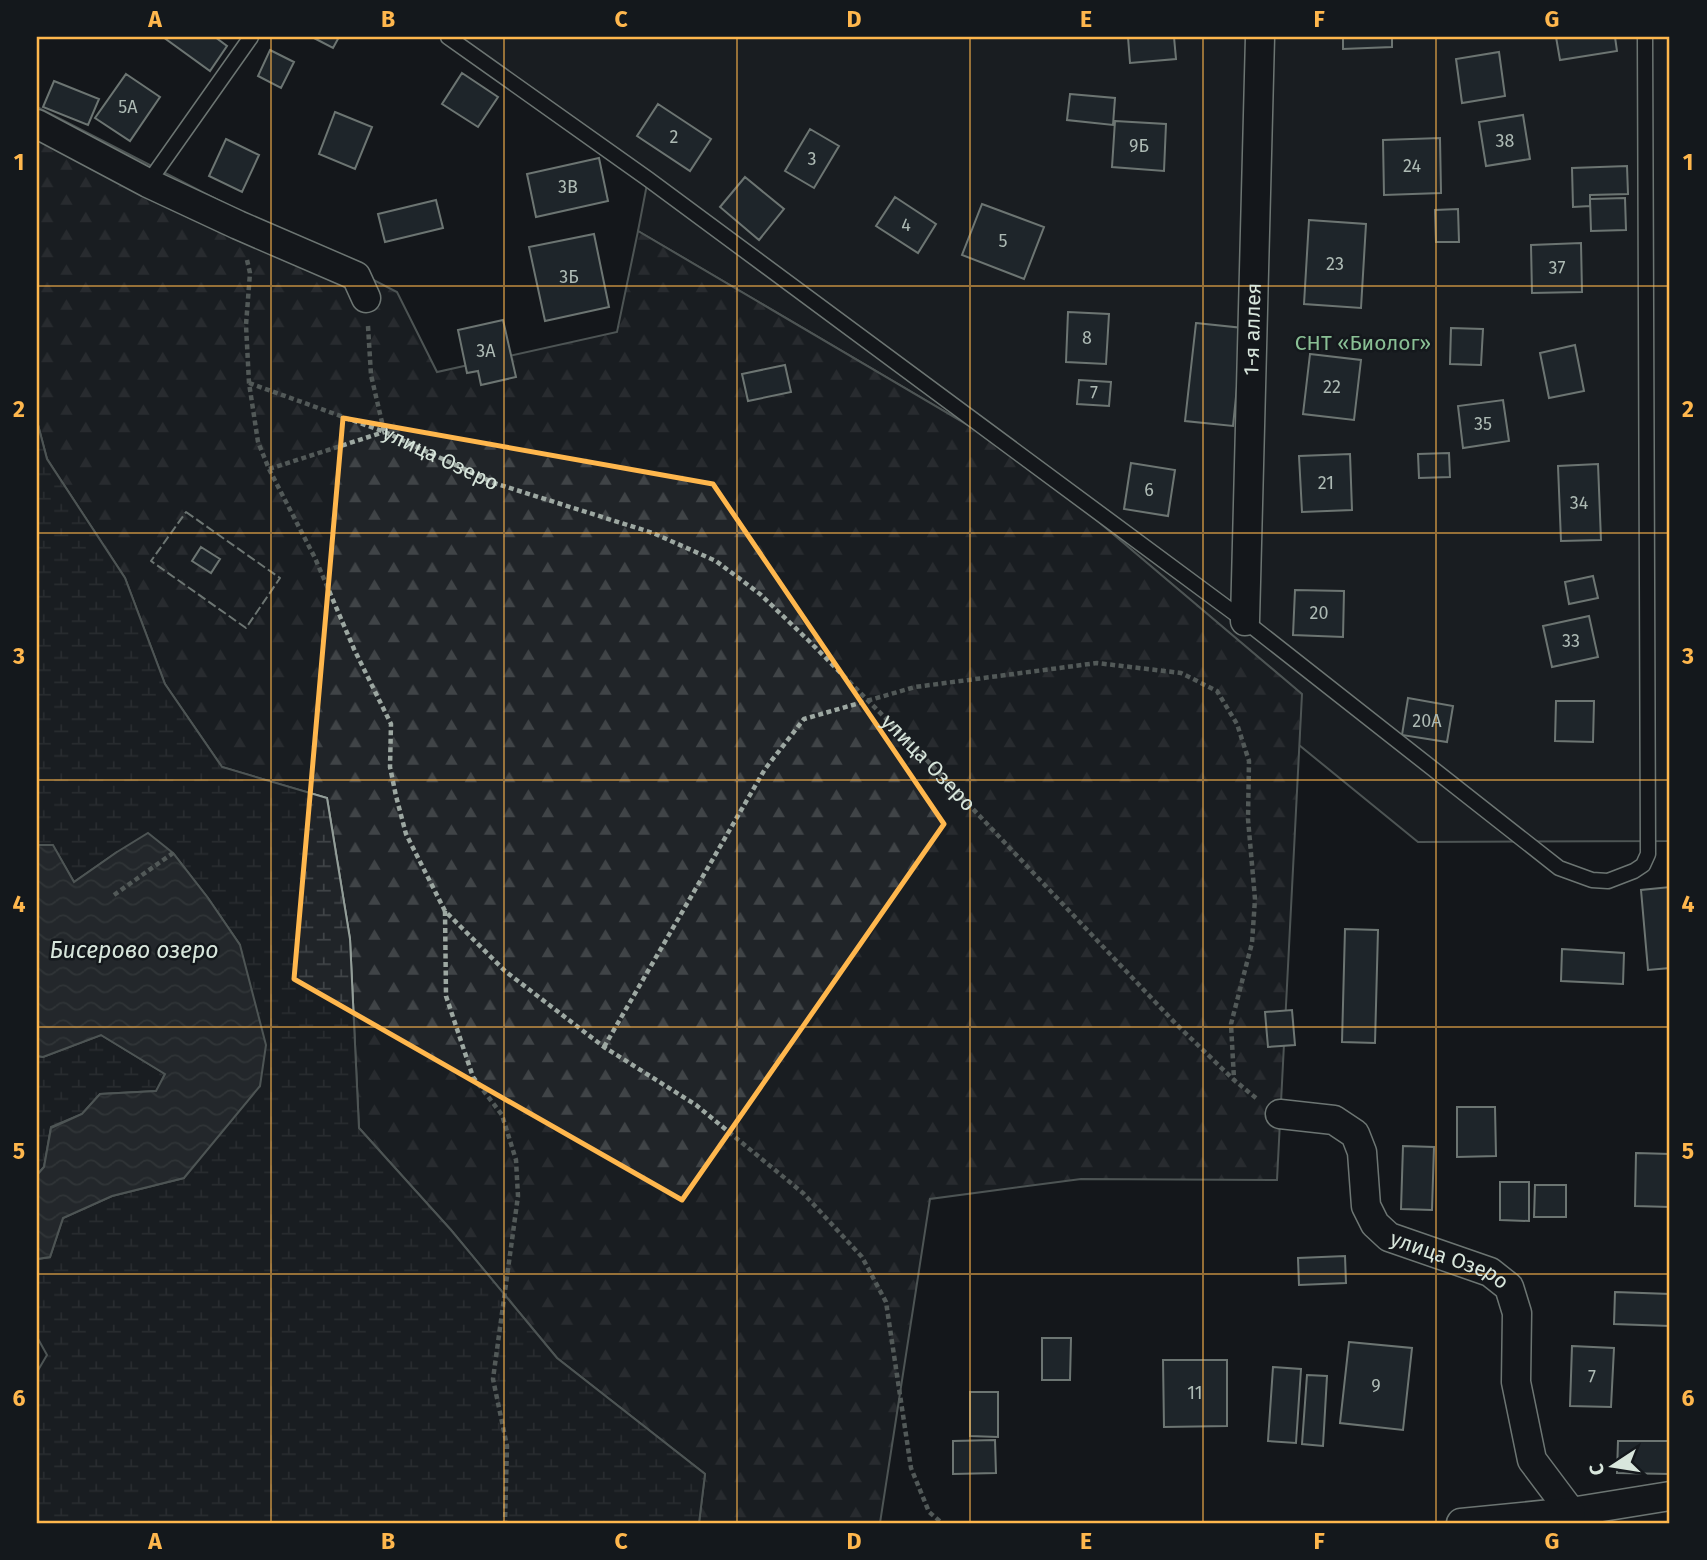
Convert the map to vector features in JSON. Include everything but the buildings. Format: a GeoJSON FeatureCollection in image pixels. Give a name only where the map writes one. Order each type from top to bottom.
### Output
{"type":"FeatureCollection","features":[{"type":"Feature","properties":{"kind":"street","name":"1-я аллея"},"geometry":{"type":"LineString","coordinates":[[1245,621],[1260,37]]}},
{"type":"Feature","properties":{"kind":"street"},"geometry":{"type":"LineString","coordinates":[[37,124],[148,183],[356,276],[366,298]]}},
{"type":"Feature","properties":{"kind":"street","name":"улица Озеро"},"geometry":{"type":"LineString","coordinates":[[1280,1114],[1334,1120],[1355,1134],[1362,1152],[1366,1206],[1376,1224],[1389,1237],[1490,1272],[1509,1287],[1517,1312],[1516,1382],[1532,1460],[1571,1512]]}},
{"type":"Feature","properties":{"kind":"street"},"geometry":{"type":"LineString","coordinates":[[1461,1523],[1571,1512],[1670,1496]]}},
{"type":"Feature","properties":{"kind":"lane"},"geometry":{"type":"LineString","coordinates":[[148,183],[251,37]]}},
{"type":"Feature","properties":{"kind":"lane"},"geometry":{"type":"LineString","coordinates":[[447,37],[649,179],[1245,621],[1559,868],[1575,876],[1608,881],[1643,865],[1648,854],[1645,37]]}},
{"type":"Feature","properties":{"kind":"path"},"geometry":{"type":"LineString","coordinates":[[238,225],[250,273],[246,325],[249,383],[258,442],[391,724],[390,767],[406,834],[445,911],[505,971],[604,1046],[696,1105],[803,1193],[862,1257],[886,1301],[911,1468],[929,1512],[942,1523]]}},
{"type":"Feature","properties":{"kind":"path","name":"улица Озеро"},"geometry":{"type":"LineString","coordinates":[[366,298],[371,375],[385,432],[494,483],[653,533],[716,561],[760,594],[922,755],[1176,1024],[1234,1080],[1280,1114]]}},
{"type":"Feature","properties":{"kind":"path"},"geometry":{"type":"LineString","coordinates":[[249,383],[385,432]]}},
{"type":"Feature","properties":{"kind":"path"},"geometry":{"type":"LineString","coordinates":[[269,469],[385,432]]}},
{"type":"Feature","properties":{"kind":"path"},"geometry":{"type":"LineString","coordinates":[[604,1046],[765,769],[804,719],[915,687],[1097,663],[1181,673],[1217,691],[1237,724],[1249,761],[1248,820],[1255,899],[1252,943],[1231,1024],[1234,1080]]}},
{"type":"Feature","properties":{"kind":"path"},"geometry":{"type":"LineString","coordinates":[[114,895],[173,853]]}},
{"type":"Feature","properties":{"kind":"path"},"geometry":{"type":"LineString","coordinates":[[445,911],[446,996],[473,1077],[502,1115],[516,1160],[518,1196],[493,1378],[507,1446],[505,1523]]}},
{"type":"Feature","properties":{"kind":"highlighted area"},"geometry":{"type":"Polygon","coordinates":[[[343,418],[713,484],[944,824],[682,1200],[294,979],[343,418]]]}},
{"type":"Feature","properties":{"kind":"green space","name":"СНТ «Биолог»"},"geometry":{"type":"Polygon","coordinates":[[[448,37],[1670,37],[1670,841],[1418,842],[1299,745],[1301,694],[1022,457],[638,231],[648,179],[448,37]]]}},
{"type":"Feature","properties":{"kind":"green space"},"geometry":{"type":"Polygon","coordinates":[[[37,107],[397,292],[437,372],[617,332],[638,231],[1022,457],[1302,694],[1277,1180],[1081,1179],[930,1199],[880,1523],[699,1523],[705,1474],[557,1358],[451,1230],[359,1128],[350,939],[327,798],[222,767],[165,684],[125,578],[47,459],[37,421],[37,107]]]}},
{"type":"Feature","properties":{"kind":"green space"},"geometry":{"type":"Polygon","coordinates":[[[37,421],[47,459],[125,578],[165,684],[222,767],[327,798],[350,939],[359,1128],[451,1230],[557,1358],[705,1474],[699,1523],[37,1523],[37,1372],[47,1355],[37,1337],[37,1259],[50,1257],[63,1218],[112,1196],[184,1178],[240,945],[173,853],[117,852],[74,882],[53,846],[37,845],[37,421]]]}},
{"type":"Feature","properties":{"kind":"green space"},"geometry":{"type":"Polygon","coordinates":[[[101,1035],[165,1074],[157,1091],[100,1094],[82,1114],[51,1127],[44,1167],[37,1175],[37,1056],[43,1057],[101,1035]]]}},
{"type":"Feature","properties":{"kind":"water","name":"Бисерово озеро"},"geometry":{"type":"Polygon","coordinates":[[[148,833],[173,853],[240,945],[266,1045],[260,1086],[184,1178],[112,1196],[63,1218],[50,1257],[37,1259],[37,1175],[44,1167],[51,1128],[82,1114],[100,1094],[156,1091],[165,1074],[101,1035],[43,1057],[37,1056],[37,845],[53,845],[74,882],[148,833]]]}},
{"type":"Feature","properties":{"kind":"fence"},"geometry":{"type":"LineString","coordinates":[[186,512],[280,578],[246,628],[151,561],[186,512]]}}]}
